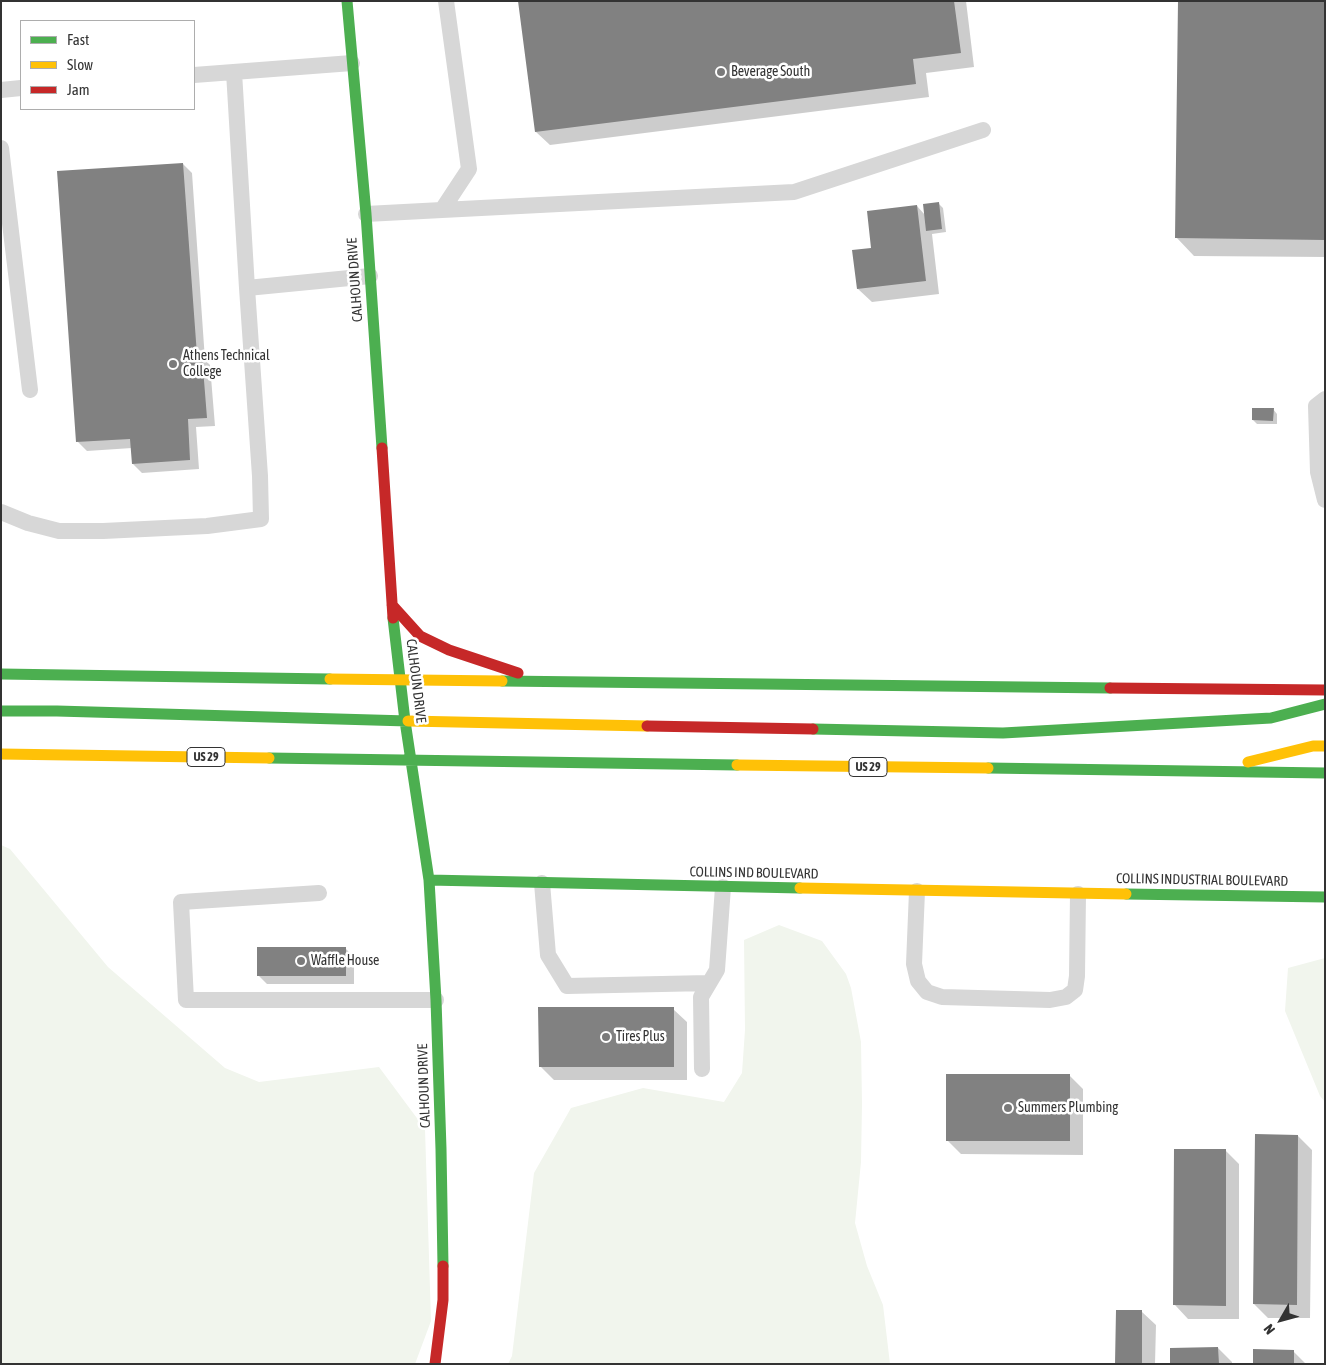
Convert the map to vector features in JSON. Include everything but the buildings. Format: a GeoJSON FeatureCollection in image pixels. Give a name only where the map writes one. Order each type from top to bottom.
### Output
{"type":"FeatureCollection","features":[{"type":"Feature","properties":{"kind":"main road","name":"CALHOUN DRIVE"},"geometry":{"type":"LineString","coordinates":[[347,1],[366,214],[392,604],[405,721],[429,880],[436,1000],[441,1149],[443,1300],[435,1364]]}},
{"type":"Feature","properties":{"kind":"main road"},"geometry":{"type":"LineString","coordinates":[[392,604],[420,636],[450,650],[543,682]]}},
{"type":"Feature","properties":{"kind":"main road"},"geometry":{"type":"LineString","coordinates":[[1,674],[1325,690]]}},
{"type":"Feature","properties":{"kind":"main road"},"geometry":{"type":"LineString","coordinates":[[1,711],[1003,733],[1270,718],[1325,704]]}},
{"type":"Feature","properties":{"kind":"main road"},"geometry":{"type":"LineString","coordinates":[[1210,772],[1313,746],[1325,746]]}},
{"type":"Feature","properties":{"kind":"main road","name":"US 29"},"geometry":{"type":"LineString","coordinates":[[1,754],[1325,773]]}},
{"type":"Feature","properties":{"kind":"main road","name":"COLLINS IND BOULEVARD"},"geometry":{"type":"LineString","coordinates":[[429,880],[1078,894]]}},
{"type":"Feature","properties":{"kind":"main road","name":"COLLINS INDUSTRIAL BOULEVARD"},"geometry":{"type":"LineString","coordinates":[[1078,894],[1325,897]]}},
{"type":"Feature","properties":{"kind":"lane"},"geometry":{"type":"LineString","coordinates":[[442,210],[469,169],[446,1]]}},
{"type":"Feature","properties":{"kind":"lane"},"geometry":{"type":"LineString","coordinates":[[195,75],[352,63]]}},
{"type":"Feature","properties":{"kind":"lane"},"geometry":{"type":"LineString","coordinates":[[1,512],[28,523],[59,531],[207,526],[261,519],[260,476],[234,72]]}},
{"type":"Feature","properties":{"kind":"lane"},"geometry":{"type":"LineString","coordinates":[[1,90],[20,88]]}},
{"type":"Feature","properties":{"kind":"lane"},"geometry":{"type":"LineString","coordinates":[[366,214],[794,192],[983,130]]}},
{"type":"Feature","properties":{"kind":"lane"},"geometry":{"type":"LineString","coordinates":[[1,148],[30,390]]}},
{"type":"Feature","properties":{"kind":"lane"},"geometry":{"type":"LineString","coordinates":[[247,288],[370,276]]}},
{"type":"Feature","properties":{"kind":"lane"},"geometry":{"type":"LineString","coordinates":[[1325,399],[1316,406],[1318,472],[1325,500]]}},
{"type":"Feature","properties":{"kind":"lane"},"geometry":{"type":"LineString","coordinates":[[542,883],[548,955],[567,986],[709,983]]}},
{"type":"Feature","properties":{"kind":"lane"},"geometry":{"type":"LineString","coordinates":[[702,1069],[701,997],[717,970],[723,887]]}},
{"type":"Feature","properties":{"kind":"lane"},"geometry":{"type":"LineString","coordinates":[[917,891],[914,964],[918,981],[927,992],[942,997],[1050,1000],[1066,997],[1075,990],[1077,976],[1078,894]]}},
{"type":"Feature","properties":{"kind":"lane"},"geometry":{"type":"LineString","coordinates":[[319,893],[181,902],[186,1000],[436,1000]]}},
{"type":"Feature","properties":{"kind":"shaded area"},"geometry":{"type":"Polygon","coordinates":[[[1,845],[10,849],[108,967],[225,1068],[259,1082],[379,1067],[425,1129],[431,1321],[415,1364],[1,1364],[1,845]]]}},
{"type":"Feature","properties":{"kind":"shaded area"},"geometry":{"type":"Polygon","coordinates":[[[779,925],[822,941],[846,974],[851,988],[861,1042],[861,1162],[855,1223],[867,1266],[883,1305],[890,1364],[508,1364],[512,1356],[534,1173],[571,1108],[643,1088],[724,1102],[742,1073],[745,1030],[744,940],[779,925]]]}},
{"type":"Feature","properties":{"kind":"shaded area"},"geometry":{"type":"Polygon","coordinates":[[[1325,958],[1325,1102],[1320,1096],[1285,1011],[1288,968],[1325,958]]]}},
{"type":"Feature","properties":{"kind":"traffic: fast"},"geometry":{"type":"LineString","coordinates":[[347,1],[366,214],[382,448]]}},
{"type":"Feature","properties":{"kind":"traffic: fast"},"geometry":{"type":"LineString","coordinates":[[393,618],[405,721],[429,880],[436,1000],[443,1266]]}},
{"type":"Feature","properties":{"kind":"traffic: fast"},"geometry":{"type":"LineString","coordinates":[[1,674],[330,679]]}},
{"type":"Feature","properties":{"kind":"traffic: fast"},"geometry":{"type":"LineString","coordinates":[[502,681],[1110,688]]}},
{"type":"Feature","properties":{"kind":"traffic: fast"},"geometry":{"type":"LineString","coordinates":[[813,729],[1003,733],[1271,718],[1325,704]]}},
{"type":"Feature","properties":{"kind":"traffic: fast"},"geometry":{"type":"LineString","coordinates":[[1,711],[408,721]]}},
{"type":"Feature","properties":{"kind":"traffic: fast"},"geometry":{"type":"LineString","coordinates":[[269,758],[737,765]]}},
{"type":"Feature","properties":{"kind":"traffic: fast"},"geometry":{"type":"LineString","coordinates":[[988,768],[1325,773]]}},
{"type":"Feature","properties":{"kind":"traffic: fast"},"geometry":{"type":"LineString","coordinates":[[429,880],[800,888]]}},
{"type":"Feature","properties":{"kind":"traffic: fast"},"geometry":{"type":"LineString","coordinates":[[1126,894],[1325,897]]}},
{"type":"Feature","properties":{"kind":"traffic: slow"},"geometry":{"type":"LineString","coordinates":[[330,679],[502,681]]}},
{"type":"Feature","properties":{"kind":"traffic: slow"},"geometry":{"type":"LineString","coordinates":[[408,721],[647,726]]}},
{"type":"Feature","properties":{"kind":"traffic: slow"},"geometry":{"type":"LineString","coordinates":[[1248,762],[1313,746],[1325,746]]}},
{"type":"Feature","properties":{"kind":"traffic: slow"},"geometry":{"type":"LineString","coordinates":[[1,754],[269,758]]}},
{"type":"Feature","properties":{"kind":"traffic: slow"},"geometry":{"type":"LineString","coordinates":[[737,765],[988,768]]}},
{"type":"Feature","properties":{"kind":"traffic: slow"},"geometry":{"type":"LineString","coordinates":[[800,888],[1126,894]]}},
{"type":"Feature","properties":{"kind":"traffic: jam"},"geometry":{"type":"LineString","coordinates":[[382,448],[393,618]]}},
{"type":"Feature","properties":{"kind":"traffic: jam"},"geometry":{"type":"LineString","coordinates":[[392,605],[420,636],[449,650],[518,673]]}},
{"type":"Feature","properties":{"kind":"traffic: jam"},"geometry":{"type":"LineString","coordinates":[[1110,688],[1325,690]]}},
{"type":"Feature","properties":{"kind":"traffic: jam"},"geometry":{"type":"LineString","coordinates":[[647,726],[813,729]]}},
{"type":"Feature","properties":{"kind":"traffic: jam"},"geometry":{"type":"LineString","coordinates":[[435,1364],[443,1300],[443,1266]]}},
{"type":"Feature","properties":{"kind":"place","name":"Beverage South"},"geometry":{"type":"Point","coordinates":[721,72]}},
{"type":"Feature","properties":{"kind":"place","name":"Athens Technical College"},"geometry":{"type":"Point","coordinates":[173,364]}},
{"type":"Feature","properties":{"kind":"place","name":"Waffle House"},"geometry":{"type":"Point","coordinates":[301,961]}},
{"type":"Feature","properties":{"kind":"place","name":"Tires Plus"},"geometry":{"type":"Point","coordinates":[606,1037]}},
{"type":"Feature","properties":{"kind":"place","name":"Summers Plumbing"},"geometry":{"type":"Point","coordinates":[1008,1108]}}]}
